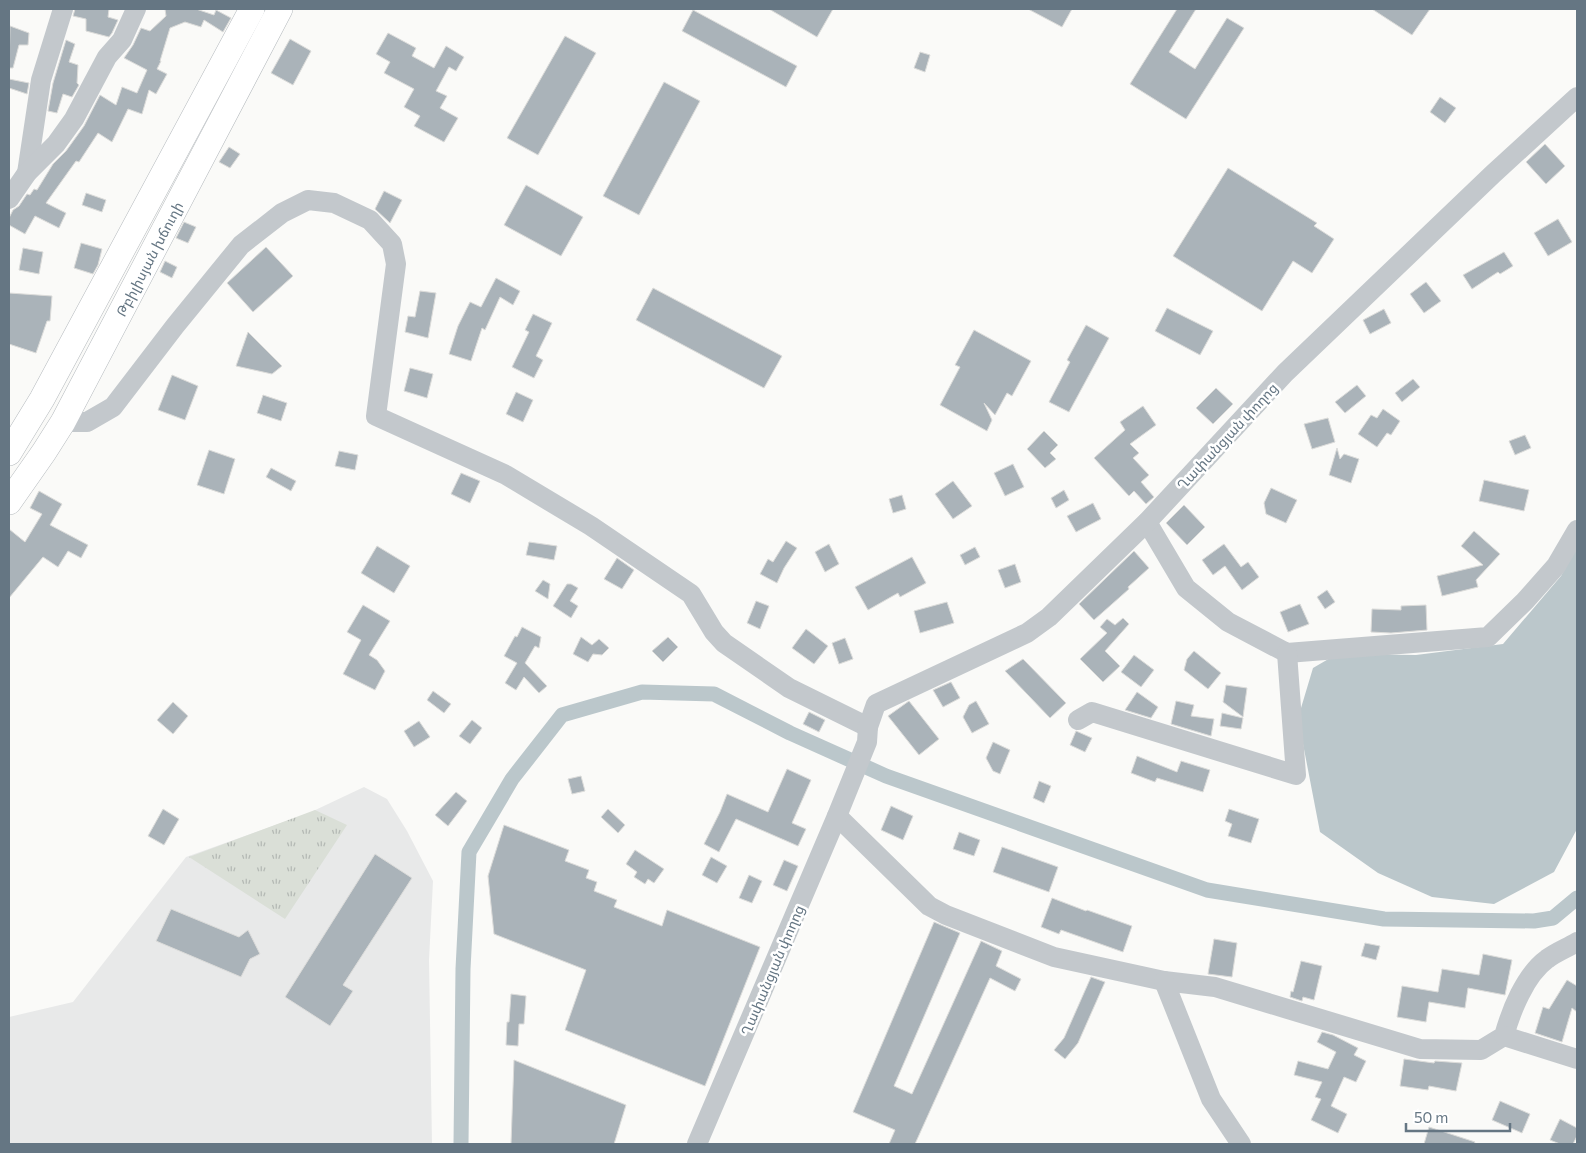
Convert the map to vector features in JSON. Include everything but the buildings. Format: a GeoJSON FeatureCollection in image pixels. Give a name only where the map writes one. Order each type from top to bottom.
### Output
{"type":"FeatureCollection","features":[{"type":"Feature","properties":{"kind":"main road","name":"Թբիլիսյան խճուղի"},"geometry":{"type":"LineString","coordinates":[[9,453],[42,399],[252,9]]}},
{"type":"Feature","properties":{"kind":"main road","name":"Թբիլիսյան խճուղի"},"geometry":{"type":"LineString","coordinates":[[9,502],[44,452],[62,422],[280,9]]}},
{"type":"Feature","properties":{"kind":"street"},"geometry":{"type":"LineString","coordinates":[[27,173],[41,80],[63,9]]}},
{"type":"Feature","properties":{"kind":"street"},"geometry":{"type":"LineString","coordinates":[[9,199],[27,173],[56,144],[74,119],[107,57],[122,40],[136,9]]}},
{"type":"Feature","properties":{"kind":"street","name":"Ղափանցյան փողոց"},"geometry":{"type":"LineString","coordinates":[[697,1144],[838,816],[868,735],[876,704],[1027,632],[1049,617],[1147,522],[1285,374],[1493,174],[1577,97]]}},
{"type":"Feature","properties":{"kind":"street"},"geometry":{"type":"LineString","coordinates":[[62,422],[87,422],[113,407],[175,326],[241,246],[282,213],[308,200],[334,203],[370,220],[392,244],[396,264],[376,416],[506,474],[591,526],[691,594],[714,632],[724,643],[789,688],[868,735]]}},
{"type":"Feature","properties":{"kind":"street"},"geometry":{"type":"LineString","coordinates":[[1147,522],[1186,588],[1228,622],[1287,652],[1488,637],[1525,601],[1556,566],[1577,530]]}},
{"type":"Feature","properties":{"kind":"street"},"geometry":{"type":"LineString","coordinates":[[1078,720],[1092,712],[1296,775],[1287,652]]}},
{"type":"Feature","properties":{"kind":"street"},"geometry":{"type":"LineString","coordinates":[[838,816],[929,906],[946,915],[1054,957],[1164,981],[1215,987],[1420,1049],[1480,1050],[1504,1036],[1509,1018],[1532,974],[1546,959],[1577,942]]}},
{"type":"Feature","properties":{"kind":"street"},"geometry":{"type":"LineString","coordinates":[[1164,981],[1211,1099],[1241,1144]]}},
{"type":"Feature","properties":{"kind":"street"},"geometry":{"type":"LineString","coordinates":[[1504,1036],[1577,1058]]}},
{"type":"Feature","properties":{"kind":"shaded area"},"geometry":{"type":"Polygon","coordinates":[[[1577,547],[1577,829],[1554,872],[1494,904],[1432,897],[1378,873],[1320,832],[1298,718],[1313,668],[1337,654],[1416,655],[1503,644],[1561,576],[1577,547]]]}},
{"type":"Feature","properties":{"kind":"shaded area"},"geometry":{"type":"Polygon","coordinates":[[[364,787],[387,799],[407,831],[433,881],[429,960],[432,1144],[9,1144],[9,1017],[73,1002],[186,857],[309,813],[364,787]]]}},
{"type":"Feature","properties":{"kind":"green space"},"geometry":{"type":"Polygon","coordinates":[[[315,810],[347,825],[285,919],[189,857],[315,810]]]}},
{"type":"Feature","properties":{"kind":"waterway"},"geometry":{"type":"LineString","coordinates":[[461,1144],[463,969],[469,852],[512,779],[562,715],[642,692],[714,694],[790,733],[886,776],[1207,890],[1384,919],[1534,921],[1553,918],[1577,898]]}}]}
